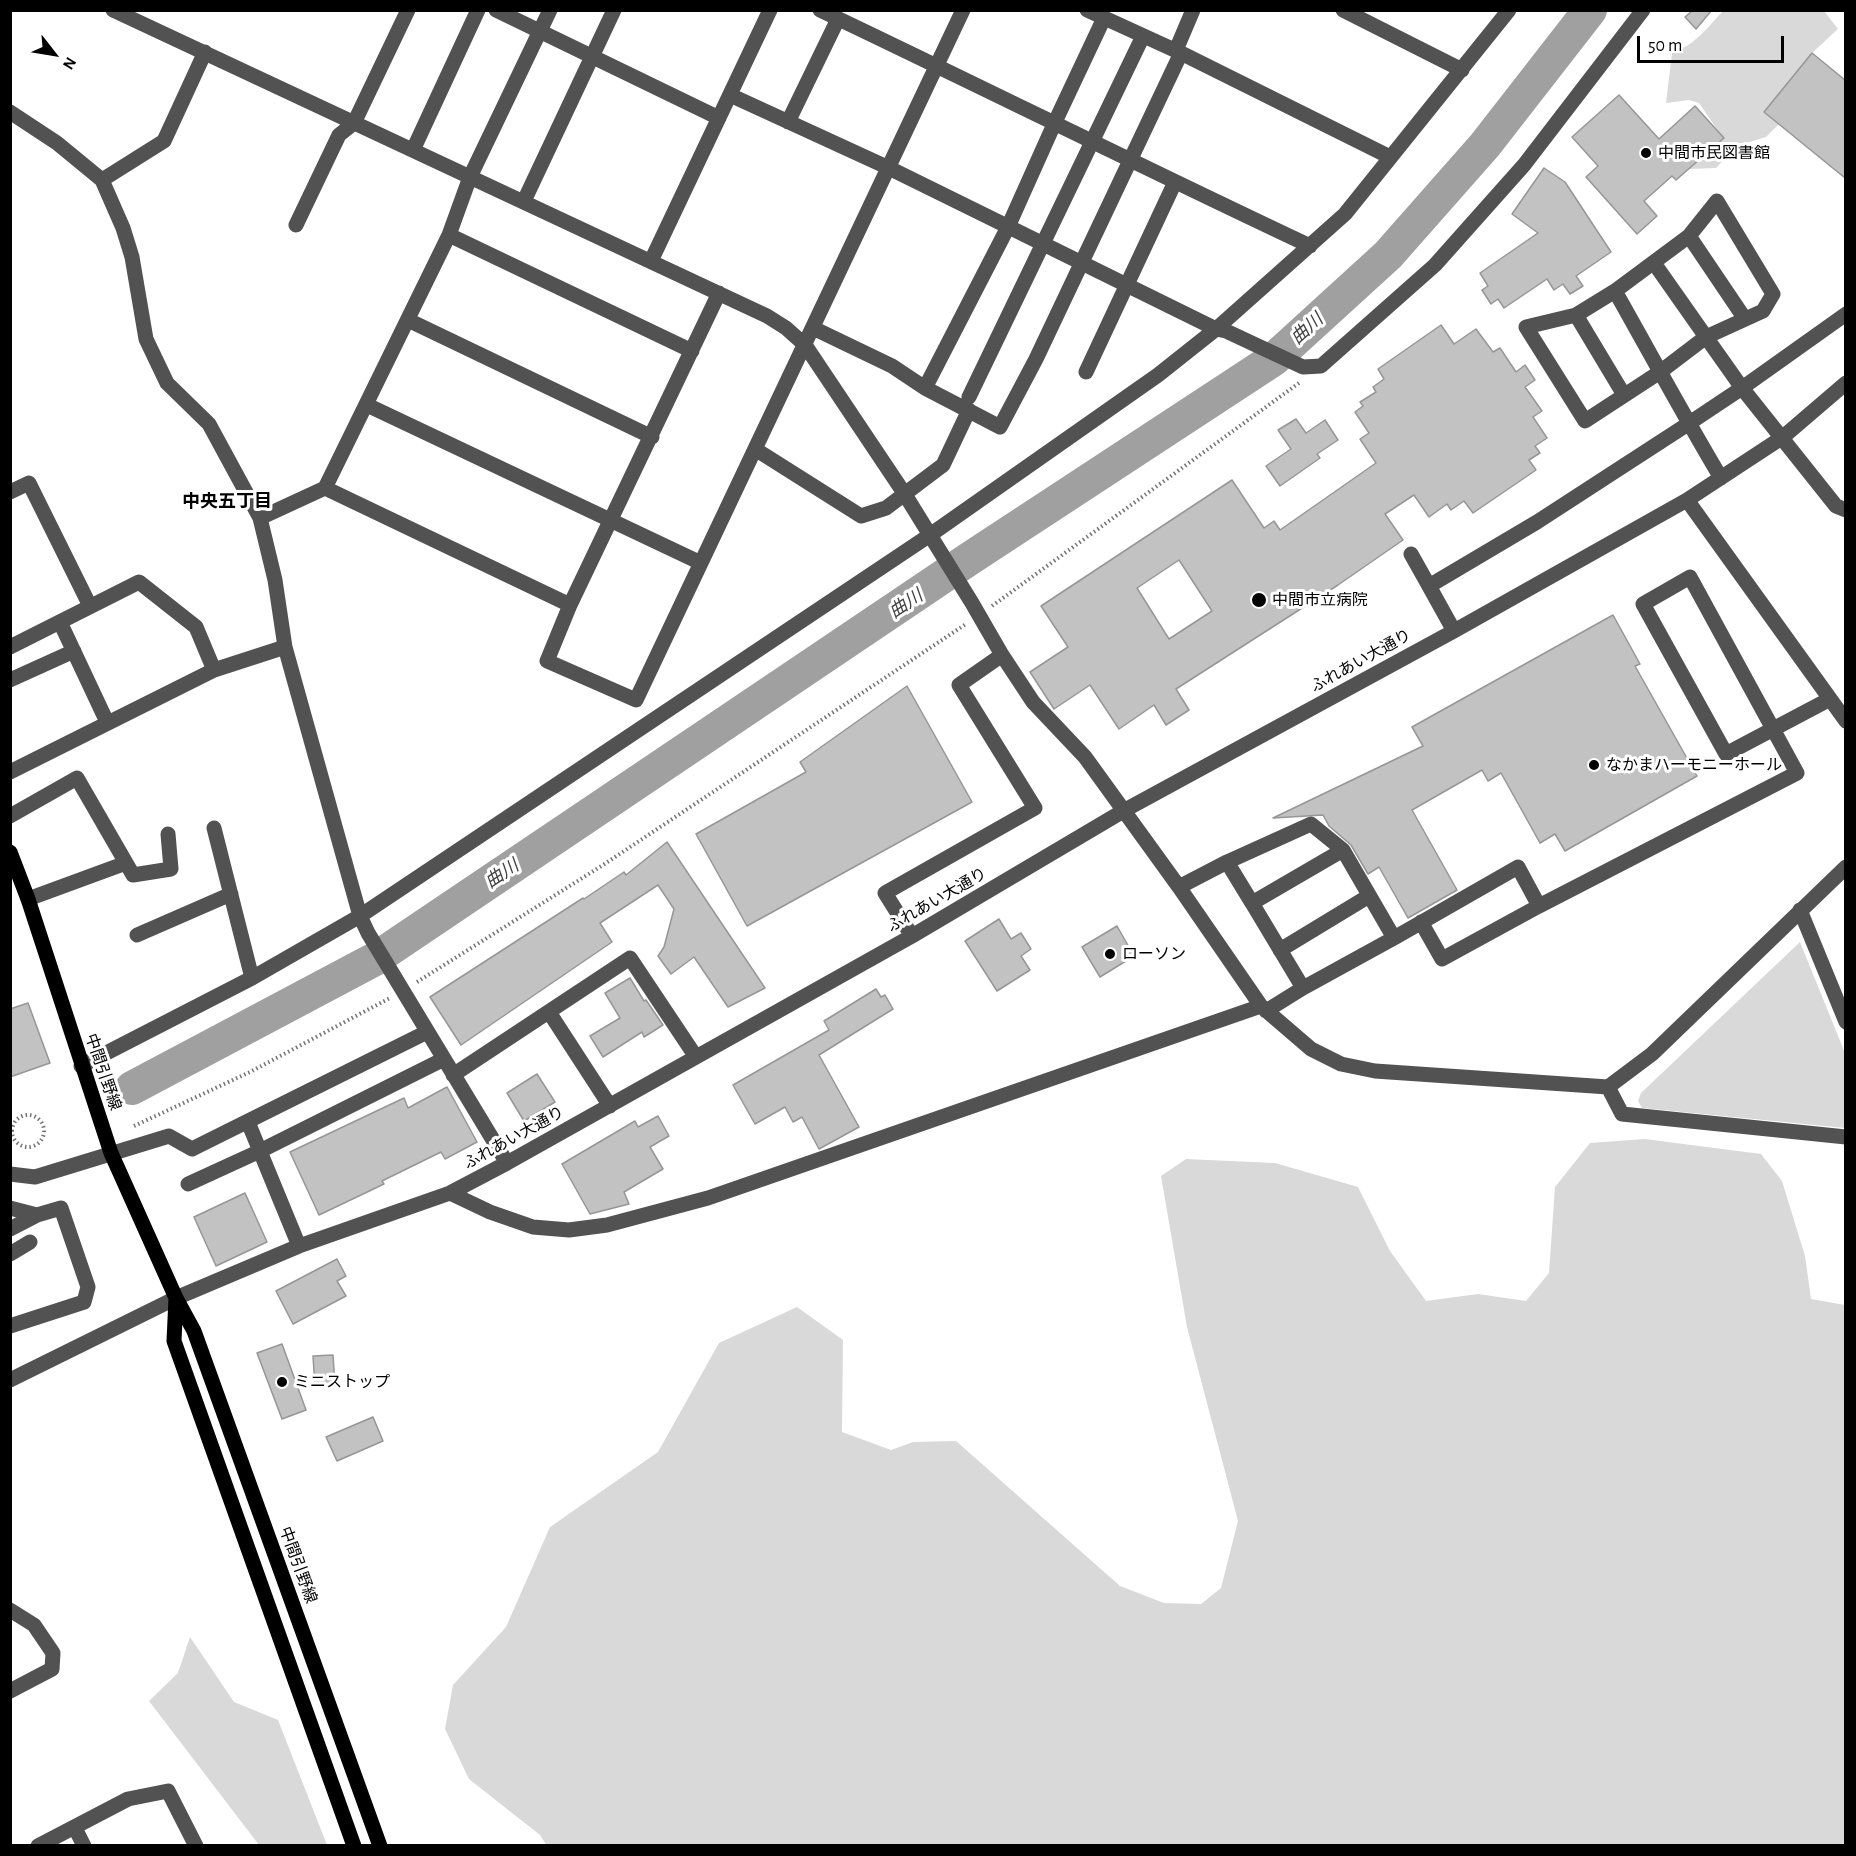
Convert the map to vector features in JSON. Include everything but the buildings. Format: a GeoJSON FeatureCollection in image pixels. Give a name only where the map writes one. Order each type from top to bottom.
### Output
{"type":"FeatureCollection","features":[{"type":"Feature","properties":{"kind":"main road","name":"中間引野線"},"geometry":{"type":"LineString","coordinates":[[10,852],[28,899],[111,1153],[176,1298],[194,1331],[380,1845]]}},
{"type":"Feature","properties":{"kind":"main road","name":"中間引野線"},"geometry":{"type":"LineString","coordinates":[[176,1298],[174,1341],[354,1845]]}},
{"type":"Feature","properties":{"kind":"street"},"geometry":{"type":"LineString","coordinates":[[113,10],[767,316],[805,345],[904,494],[1033,702],[1085,757],[1264,1008],[1311,1049],[1341,1064],[1375,1071],[1608,1087],[1652,1054],[1845,867]]}},
{"type":"Feature","properties":{"kind":"street"},"geometry":{"type":"LineString","coordinates":[[296,225],[339,135],[354,123],[408,10]]}},
{"type":"Feature","properties":{"kind":"street"},"geometry":{"type":"LineString","coordinates":[[413,150],[478,10]]}},
{"type":"Feature","properties":{"kind":"street"},"geometry":{"type":"LineString","coordinates":[[496,10],[719,118]]}},
{"type":"Feature","properties":{"kind":"street"},"geometry":{"type":"LineString","coordinates":[[260,518],[325,488],[449,235],[470,177],[550,10]]}},
{"type":"Feature","properties":{"kind":"street"},"geometry":{"type":"LineString","coordinates":[[524,201],[614,10]]}},
{"type":"Feature","properties":{"kind":"street"},"geometry":{"type":"LineString","coordinates":[[651,261],[770,10]]}},
{"type":"Feature","properties":{"kind":"street"},"geometry":{"type":"LineString","coordinates":[[820,10],[1055,122],[1130,162],[1310,246]]}},
{"type":"Feature","properties":{"kind":"street"},"geometry":{"type":"LineString","coordinates":[[719,293],[570,605],[548,661],[636,700],[963,10]]}},
{"type":"Feature","properties":{"kind":"street"},"geometry":{"type":"LineString","coordinates":[[1087,10],[1114,17],[1143,36],[1390,157]]}},
{"type":"Feature","properties":{"kind":"street"},"geometry":{"type":"LineString","coordinates":[[813,328],[892,366],[925,388],[969,404],[1000,427],[1036,359],[1130,162],[1178,52],[1193,10]]}},
{"type":"Feature","properties":{"kind":"street"},"geometry":{"type":"LineString","coordinates":[[1343,10],[1375,17],[1462,70]]}},
{"type":"Feature","properties":{"kind":"street"},"geometry":{"type":"LineString","coordinates":[[83,1071],[360,916],[934,542],[1221,330],[1345,214],[1509,10]]}},
{"type":"Feature","properties":{"kind":"street"},"geometry":{"type":"LineString","coordinates":[[730,95],[889,168],[1221,330],[1303,367],[1321,366],[1436,265],[1524,165],[1643,10]]}},
{"type":"Feature","properties":{"kind":"street"},"geometry":{"type":"LineString","coordinates":[[925,388],[1008,227],[1055,122],[1114,17]]}},
{"type":"Feature","properties":{"kind":"street"},"geometry":{"type":"LineString","coordinates":[[788,122],[838,19]]}},
{"type":"Feature","properties":{"kind":"street"},"geometry":{"type":"LineString","coordinates":[[755,449],[861,516],[886,508],[942,465],[1043,244],[1143,36]]}},
{"type":"Feature","properties":{"kind":"street"},"geometry":{"type":"LineString","coordinates":[[102,180],[164,141],[205,52]]}},
{"type":"Feature","properties":{"kind":"street"},"geometry":{"type":"LineString","coordinates":[[10,112],[57,143],[102,180],[129,247],[146,339],[167,383],[209,424],[260,518],[275,580],[285,647],[360,916],[368,933],[507,1163]]}},
{"type":"Feature","properties":{"kind":"street"},"geometry":{"type":"LineString","coordinates":[[1086,372],[1174,182]]}},
{"type":"Feature","properties":{"kind":"street"},"geometry":{"type":"LineString","coordinates":[[1717,201],[1773,294],[1763,310],[1706,337],[1660,372],[1585,421],[1526,327],[1576,315],[1615,291],[1689,236],[1717,201]]}},
{"type":"Feature","properties":{"kind":"street"},"geometry":{"type":"LineString","coordinates":[[449,235],[692,351]]}},
{"type":"Feature","properties":{"kind":"street"},"geometry":{"type":"LineString","coordinates":[[1689,236],[1745,319]]}},
{"type":"Feature","properties":{"kind":"street"},"geometry":{"type":"LineString","coordinates":[[1654,263],[1742,388],[1836,506],[1845,510]]}},
{"type":"Feature","properties":{"kind":"street"},"geometry":{"type":"LineString","coordinates":[[1615,291],[1688,424],[1721,478]]}},
{"type":"Feature","properties":{"kind":"street"},"geometry":{"type":"LineString","coordinates":[[1429,586],[1538,522],[1688,424],[1845,314]]}},
{"type":"Feature","properties":{"kind":"street"},"geometry":{"type":"LineString","coordinates":[[1576,315],[1624,395]]}},
{"type":"Feature","properties":{"kind":"street"},"geometry":{"type":"LineString","coordinates":[[408,320],[652,437]]}},
{"type":"Feature","properties":{"kind":"street","name":"ふれあい大通り"},"geometry":{"type":"LineString","coordinates":[[10,1380],[176,1298],[299,1246],[450,1193],[507,1163],[912,936],[1125,810],[1454,631],[1687,500],[1783,437],[1845,384]]}},
{"type":"Feature","properties":{"kind":"street"},"geometry":{"type":"LineString","coordinates":[[367,405],[701,563]]}},
{"type":"Feature","properties":{"kind":"street"},"geometry":{"type":"LineString","coordinates":[[10,492],[29,483],[90,606]]}},
{"type":"Feature","properties":{"kind":"street"},"geometry":{"type":"LineString","coordinates":[[325,488],[570,605]]}},
{"type":"Feature","properties":{"kind":"street"},"geometry":{"type":"LineString","coordinates":[[1687,500],[1845,721]]}},
{"type":"Feature","properties":{"kind":"street"},"geometry":{"type":"LineString","coordinates":[[1411,554],[1454,631]]}},
{"type":"Feature","properties":{"kind":"street"},"geometry":{"type":"LineString","coordinates":[[1421,922],[1442,959],[1539,906],[1797,773],[1774,729],[1690,577],[1643,603],[1726,754],[1774,729],[1830,699]]}},
{"type":"Feature","properties":{"kind":"street"},"geometry":{"type":"LineString","coordinates":[[10,647],[139,582],[196,627],[214,670]]}},
{"type":"Feature","properties":{"kind":"street"},"geometry":{"type":"LineString","coordinates":[[60,622],[107,722]]}},
{"type":"Feature","properties":{"kind":"street"},"geometry":{"type":"LineString","coordinates":[[10,772],[214,670],[285,647]]}},
{"type":"Feature","properties":{"kind":"street"},"geometry":{"type":"LineString","coordinates":[[10,680],[74,651]]}},
{"type":"Feature","properties":{"kind":"street"},"geometry":{"type":"LineString","coordinates":[[912,936],[885,893],[1035,808],[959,685],[1002,655]]}},
{"type":"Feature","properties":{"kind":"street"},"geometry":{"type":"LineString","coordinates":[[10,816],[77,778],[133,875],[171,869],[168,834]]}},
{"type":"Feature","properties":{"kind":"street"},"geometry":{"type":"LineString","coordinates":[[1179,887],[1227,862],[1311,824],[1343,850],[1394,938]]}},
{"type":"Feature","properties":{"kind":"street"},"geometry":{"type":"LineString","coordinates":[[214,828],[252,978]]}},
{"type":"Feature","properties":{"kind":"street"},"geometry":{"type":"LineString","coordinates":[[1252,903],[1343,850]]}},
{"type":"Feature","properties":{"kind":"street"},"geometry":{"type":"LineString","coordinates":[[1227,862],[1303,988]]}},
{"type":"Feature","properties":{"kind":"street"},"geometry":{"type":"LineString","coordinates":[[28,899],[126,863]]}},
{"type":"Feature","properties":{"kind":"street"},"geometry":{"type":"LineString","coordinates":[[450,1193],[490,1212],[533,1227],[569,1230],[607,1225],[719,1194],[1264,1008],[1394,938],[1518,867],[1539,906]]}},
{"type":"Feature","properties":{"kind":"street"},"geometry":{"type":"LineString","coordinates":[[137,935],[231,894]]}},
{"type":"Feature","properties":{"kind":"street"},"geometry":{"type":"LineString","coordinates":[[1280,950],[1369,896]]}},
{"type":"Feature","properties":{"kind":"street"},"geometry":{"type":"LineString","coordinates":[[1800,910],[1845,1022]]}},
{"type":"Feature","properties":{"kind":"street"},"geometry":{"type":"LineString","coordinates":[[453,1075],[630,958],[696,1057]]}},
{"type":"Feature","properties":{"kind":"street"},"geometry":{"type":"LineString","coordinates":[[549,1012],[610,1106]]}},
{"type":"Feature","properties":{"kind":"street"},"geometry":{"type":"LineString","coordinates":[[10,1174],[35,1177],[169,1136],[192,1149],[427,1032]]}},
{"type":"Feature","properties":{"kind":"street"},"geometry":{"type":"LineString","coordinates":[[188,1184],[260,1151],[444,1059]]}},
{"type":"Feature","properties":{"kind":"street"},"geometry":{"type":"LineString","coordinates":[[1608,1087],[1622,1114],[1845,1137]]}},
{"type":"Feature","properties":{"kind":"street"},"geometry":{"type":"LineString","coordinates":[[248,1122],[299,1246]]}},
{"type":"Feature","properties":{"kind":"street"},"geometry":{"type":"LineString","coordinates":[[10,1208],[37,1215]]}},
{"type":"Feature","properties":{"kind":"street"},"geometry":{"type":"LineString","coordinates":[[10,1229],[37,1215],[61,1208],[88,1287],[84,1302],[10,1326]]}},
{"type":"Feature","properties":{"kind":"street"},"geometry":{"type":"LineString","coordinates":[[10,1254],[30,1242]]}},
{"type":"Feature","properties":{"kind":"street"},"geometry":{"type":"LineString","coordinates":[[10,1610],[34,1625],[53,1653],[52,1669],[10,1691]]}},
{"type":"Feature","properties":{"kind":"street"},"geometry":{"type":"LineString","coordinates":[[38,1845],[128,1800],[168,1791],[196,1845]]}},
{"type":"Feature","properties":{"kind":"street"},"geometry":{"type":"LineString","coordinates":[[75,1828],[84,1845]]}},
{"type":"Feature","properties":{"kind":"path"},"geometry":{"type":"LineString","coordinates":[[134,1126],[250,1072],[403,991],[603,865],[975,609],[1321,366]]}},
{"type":"Feature","properties":{"kind":"path"},"geometry":{"type":"LineString","coordinates":[[25,1115],[37,1117],[44,1127],[42,1140],[32,1147],[19,1145],[11,1134],[15,1122],[25,1115]]}},
{"type":"Feature","properties":{"kind":"shaded area"},"geometry":{"type":"Polygon","coordinates":[[[1723,11],[1824,11],[1838,29],[1812,53],[1765,112],[1779,124],[1766,137],[1737,146],[1716,168],[1688,169],[1723,138],[1699,103],[1689,100],[1666,103],[1672,53],[1694,41],[1723,11]]]}},
{"type":"Feature","properties":{"kind":"shaded area"},"geometry":{"type":"Polygon","coordinates":[[[1800,942],[1845,1053],[1845,1128],[1642,1108],[1638,1101],[1641,1093],[1800,942]]]}},
{"type":"Feature","properties":{"kind":"shaded area"},"geometry":{"type":"Polygon","coordinates":[[[1645,1139],[1761,1154],[1782,1181],[1805,1256],[1811,1299],[1845,1305],[1845,1845],[547,1846],[540,1835],[469,1779],[445,1729],[453,1685],[506,1627],[550,1527],[658,1452],[719,1343],[797,1307],[843,1340],[842,1432],[891,1450],[913,1442],[956,1441],[1120,1586],[1164,1603],[1201,1604],[1221,1588],[1238,1521],[1187,1327],[1161,1176],[1186,1159],[1275,1163],[1358,1187],[1390,1251],[1426,1301],[1478,1294],[1526,1301],[1549,1273],[1555,1187],[1590,1143],[1645,1139]]]}},
{"type":"Feature","properties":{"kind":"shaded area"},"geometry":{"type":"Polygon","coordinates":[[[190,1637],[234,1702],[278,1720],[327,1845],[259,1845],[149,1701],[178,1673],[190,1637]]]}},
{"type":"Feature","properties":{"kind":"waterway","name":"曲川"},"geometry":{"type":"LineString","coordinates":[[132,1088],[375,959],[969,559],[1274,359],[1388,255],[1485,145],[1590,10]]}},
{"type":"Feature","properties":{"kind":"place","name":"中間市民図書館"},"geometry":{"type":"Point","coordinates":[1646,153]}},
{"type":"Feature","properties":{"kind":"place","name":"中間市立病院"},"geometry":{"type":"Point","coordinates":[1259,600]}},
{"type":"Feature","properties":{"kind":"place","name":"なかまハーモニーホール"},"geometry":{"type":"Point","coordinates":[1594,765]}},
{"type":"Feature","properties":{"kind":"place","name":"ローソン"},"geometry":{"type":"Point","coordinates":[1110,954]}},
{"type":"Feature","properties":{"kind":"place","name":"ミニストップ"},"geometry":{"type":"Point","coordinates":[282,1382]}},
{"type":"Feature","properties":{"kind":"district","name":"中央五丁目"},"geometry":{"type":"Point","coordinates":[227,502]}}]}
